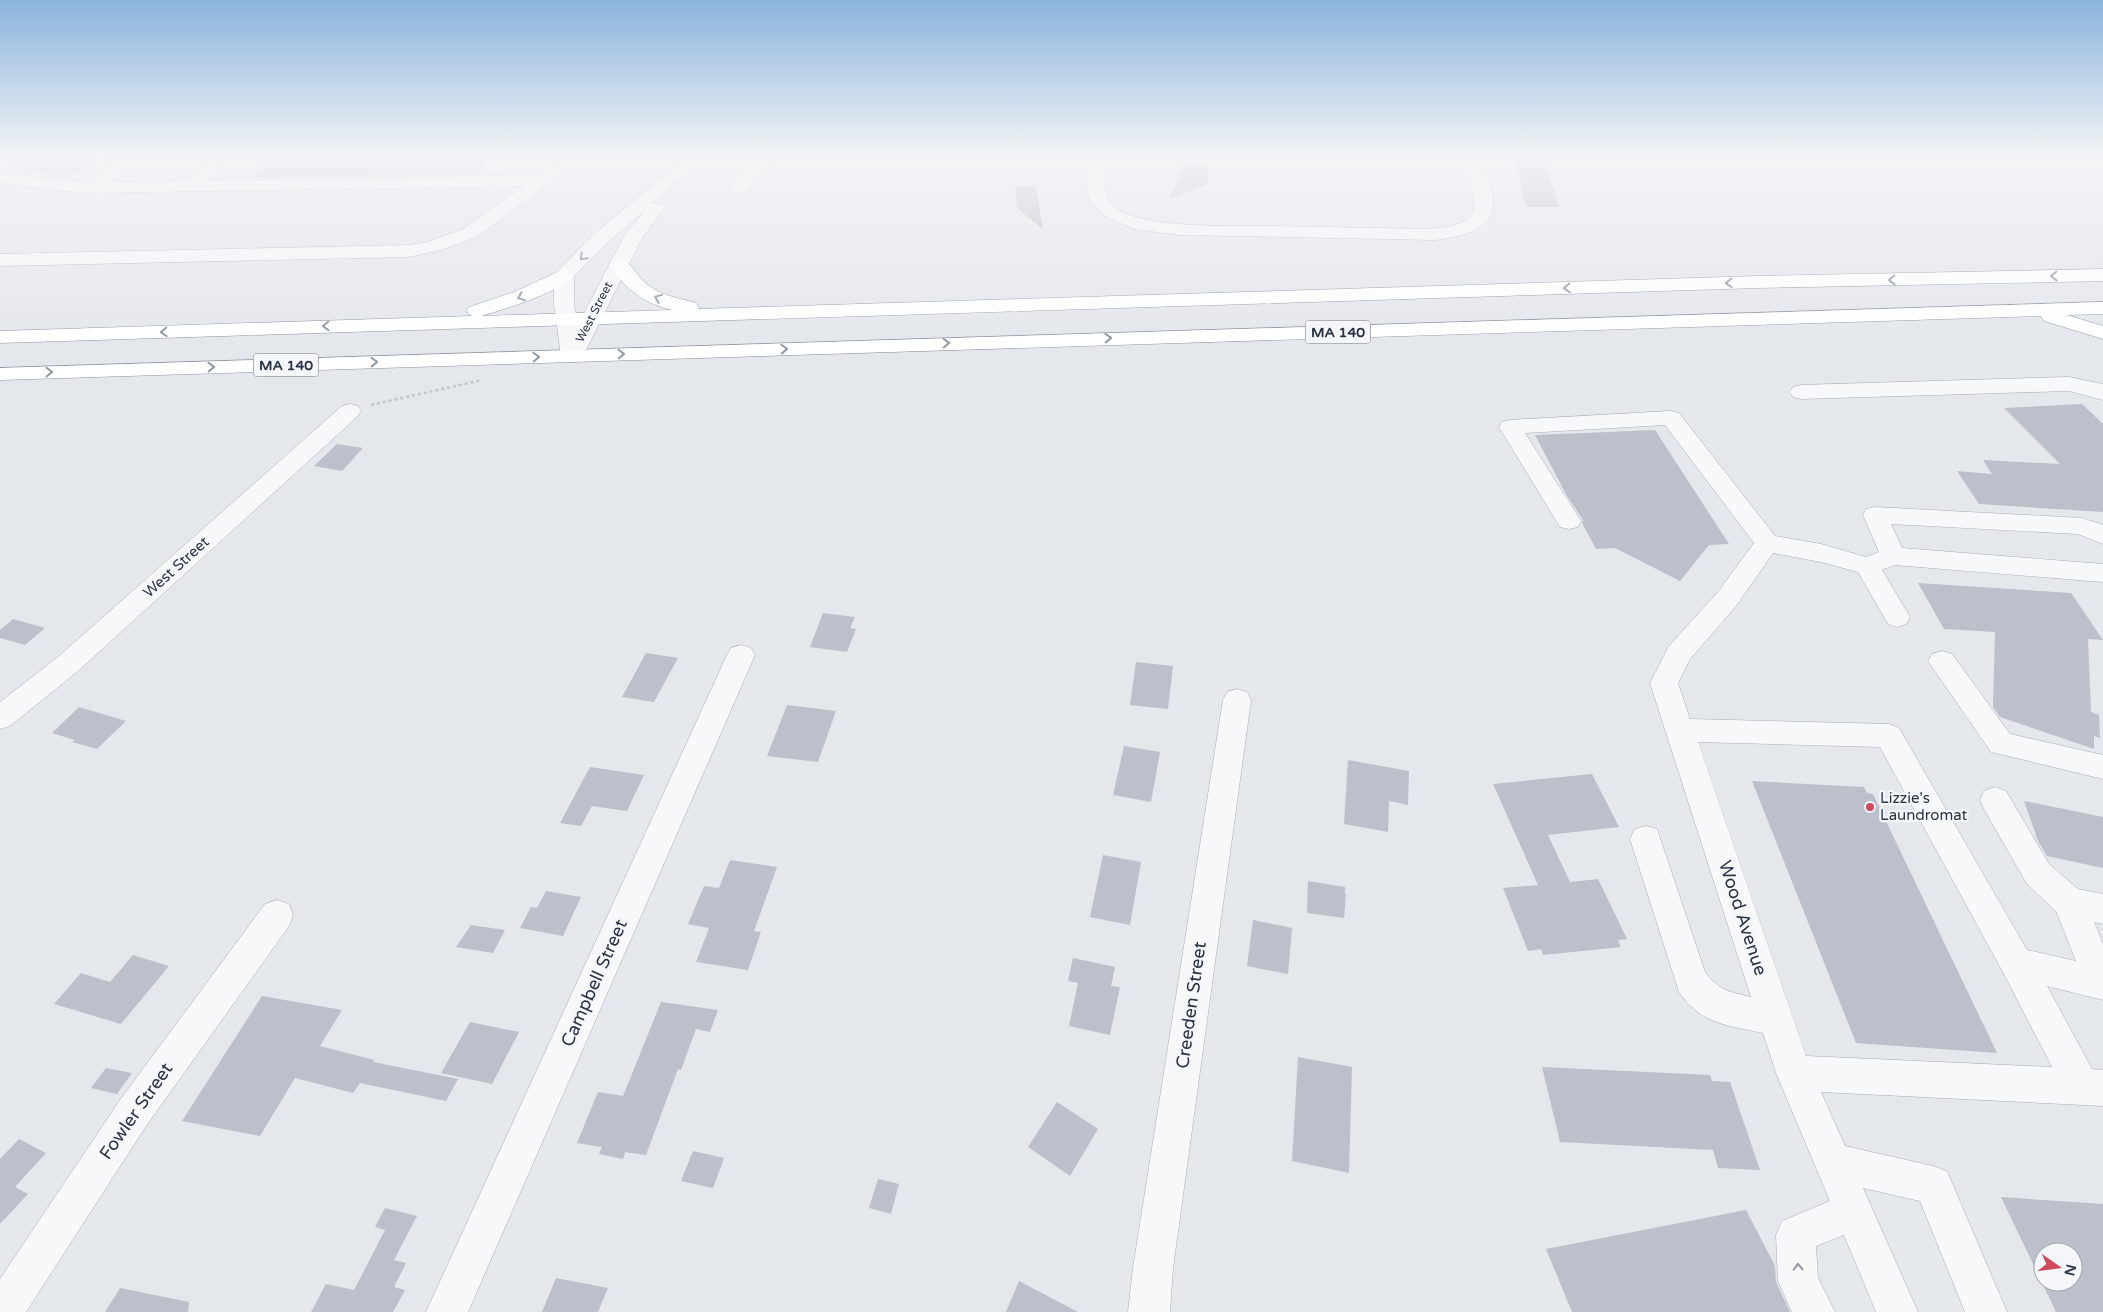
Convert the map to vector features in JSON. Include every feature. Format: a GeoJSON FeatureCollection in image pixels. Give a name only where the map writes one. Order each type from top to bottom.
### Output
{"type":"FeatureCollection","features":[{"type":"Feature","properties":{"kind":"highway"},"geometry":{"type":"LineString","coordinates":[[619,264],[635,287],[651,296],[675,305],[740,314]]}},
{"type":"Feature","properties":{"kind":"highway"},"geometry":{"type":"LineString","coordinates":[[434,323],[515,300],[541,289],[564,275]]}},
{"type":"Feature","properties":{"kind":"highway"},"geometry":{"type":"LineString","coordinates":[[0,337],[1758,282],[2103,276]]}},
{"type":"Feature","properties":{"kind":"highway","name":"MA 140"},"geometry":{"type":"LineString","coordinates":[[0,374],[2103,308]]}},
{"type":"Feature","properties":{"kind":"highway"},"geometry":{"type":"LineString","coordinates":[[2023,310],[2072,323],[2103,334]]}},
{"type":"Feature","properties":{"kind":"street"},"geometry":{"type":"LineString","coordinates":[[0,260],[408,251],[431,247],[470,232],[492,216]]}},
{"type":"Feature","properties":{"kind":"street","name":"West Street"},"geometry":{"type":"LineString","coordinates":[[572,356],[568,319],[564,304],[564,275],[627,216]]}},
{"type":"Feature","properties":{"kind":"street","name":"West Street"},"geometry":{"type":"LineString","coordinates":[[572,356],[633,236],[649,216]]}},
{"type":"Feature","properties":{"kind":"street"},"geometry":{"type":"LineString","coordinates":[[1120,216],[1134,222],[1179,229],[1426,236],[1443,235],[1463,230],[1477,221],[1480,216]]}},
{"type":"Feature","properties":{"kind":"street"},"geometry":{"type":"LineString","coordinates":[[1801,392],[2069,384],[2096,388],[2103,393]]}},
{"type":"Feature","properties":{"kind":"street","name":"West Street"},"geometry":{"type":"LineString","coordinates":[[0,718],[68,664],[350,411]]}},
{"type":"Feature","properties":{"kind":"street"},"geometry":{"type":"LineString","coordinates":[[1570,521],[1510,427],[1671,418],[1767,543],[1821,553],[1867,566],[1893,556],[2103,573]]}},
{"type":"Feature","properties":{"kind":"street"},"geometry":{"type":"LineString","coordinates":[[1893,556],[1875,515],[2082,526],[2103,534]]}},
{"type":"Feature","properties":{"kind":"street","name":"Wood Avenue"},"geometry":{"type":"LineString","coordinates":[[1767,543],[1727,599],[1679,653],[1664,683],[1794,1073],[1897,1312]]}},
{"type":"Feature","properties":{"kind":"street"},"geometry":{"type":"LineString","coordinates":[[1867,566],[1898,617]]}},
{"type":"Feature","properties":{"kind":"street","name":"Campbell Street"},"geometry":{"type":"LineString","coordinates":[[447,1312],[741,655]]}},
{"type":"Feature","properties":{"kind":"street"},"geometry":{"type":"LineString","coordinates":[[1942,661],[2002,744],[2103,767]]}},
{"type":"Feature","properties":{"kind":"street","name":"Creeden Street"},"geometry":{"type":"LineString","coordinates":[[1149,1312],[1153,1268],[1236,700]]}},
{"type":"Feature","properties":{"kind":"street"},"geometry":{"type":"LineString","coordinates":[[1680,730],[1889,736],[2016,964],[2092,1087]]}},
{"type":"Feature","properties":{"kind":"street"},"geometry":{"type":"LineString","coordinates":[[1995,800],[2038,874],[2069,902],[2103,984]]}},
{"type":"Feature","properties":{"kind":"street"},"geometry":{"type":"LineString","coordinates":[[1646,839],[1691,981],[1700,993],[1717,1006],[1776,1019]]}},
{"type":"Feature","properties":{"kind":"street"},"geometry":{"type":"LineString","coordinates":[[2069,902],[2103,908]]}},
{"type":"Feature","properties":{"kind":"street","name":"Fowler Street"},"geometry":{"type":"LineString","coordinates":[[2,1312],[133,1113],[277,916]]}},
{"type":"Feature","properties":{"kind":"street"},"geometry":{"type":"LineString","coordinates":[[2016,964],[2103,984]]}},
{"type":"Feature","properties":{"kind":"street"},"geometry":{"type":"LineString","coordinates":[[1794,1073],[2092,1087]]}},
{"type":"Feature","properties":{"kind":"street"},"geometry":{"type":"LineString","coordinates":[[1832,1162],[1933,1185],[1986,1312]]}},
{"type":"Feature","properties":{"kind":"street"},"geometry":{"type":"LineString","coordinates":[[1814,1312],[1798,1281],[1796,1235],[1854,1211]]}},
{"type":"Feature","properties":{"kind":"path"},"geometry":{"type":"LineString","coordinates":[[350,411],[484,380]]}},
{"type":"Feature","properties":{"kind":"building"},"geometry":{"type":"Polygon","coordinates":[[[1027,216],[1041,216],[1043,229],[1027,216]]]}},
{"type":"Feature","properties":{"kind":"building"},"geometry":{"type":"Polygon","coordinates":[[[2082,404],[2103,424],[2103,512],[1979,504],[1957,471],[1992,474],[1983,460],[2060,464],[2004,408],[2082,404]]]}},
{"type":"Feature","properties":{"kind":"building"},"geometry":{"type":"Polygon","coordinates":[[[1655,430],[1729,544],[1709,545],[1680,581],[1615,548],[1596,549],[1582,523],[1583,520],[1567,496],[1535,435],[1655,430]]]}},
{"type":"Feature","properties":{"kind":"building"},"geometry":{"type":"Polygon","coordinates":[[[337,444],[363,448],[342,471],[314,466],[337,444]]]}},
{"type":"Feature","properties":{"kind":"building"},"geometry":{"type":"Polygon","coordinates":[[[1918,583],[2071,593],[2103,640],[2088,639],[2091,712],[2099,715],[2100,738],[2094,736],[2094,749],[2000,717],[1993,707],[1995,632],[1944,629],[1918,583]]]}},
{"type":"Feature","properties":{"kind":"building"},"geometry":{"type":"Polygon","coordinates":[[[823,613],[855,617],[850,628],[856,629],[847,652],[810,647],[823,613]]]}},
{"type":"Feature","properties":{"kind":"building"},"geometry":{"type":"Polygon","coordinates":[[[13,619],[45,628],[25,645],[0,638],[0,630],[13,619]]]}},
{"type":"Feature","properties":{"kind":"building"},"geometry":{"type":"Polygon","coordinates":[[[646,653],[678,658],[654,702],[622,697],[646,653]]]}},
{"type":"Feature","properties":{"kind":"building"},"geometry":{"type":"Polygon","coordinates":[[[1136,662],[1173,666],[1168,709],[1130,705],[1136,662]]]}},
{"type":"Feature","properties":{"kind":"building"},"geometry":{"type":"Polygon","coordinates":[[[787,705],[836,711],[818,762],[767,756],[787,705]]]}},
{"type":"Feature","properties":{"kind":"building"},"geometry":{"type":"Polygon","coordinates":[[[79,707],[126,721],[97,749],[72,742],[75,740],[52,733],[79,707]]]}},
{"type":"Feature","properties":{"kind":"building"},"geometry":{"type":"Polygon","coordinates":[[[1124,746],[1160,752],[1151,802],[1113,795],[1124,746]]]}},
{"type":"Feature","properties":{"kind":"building"},"geometry":{"type":"Polygon","coordinates":[[[1348,760],[1409,771],[1408,805],[1389,801],[1388,832],[1344,824],[1348,760]]]}},
{"type":"Feature","properties":{"kind":"building"},"geometry":{"type":"Polygon","coordinates":[[[590,767],[644,775],[627,811],[592,806],[581,826],[560,823],[590,767]]]}},
{"type":"Feature","properties":{"kind":"building"},"geometry":{"type":"Polygon","coordinates":[[[1592,774],[1619,827],[1548,835],[1570,882],[1598,879],[1627,939],[1618,940],[1621,947],[1543,955],[1541,949],[1528,951],[1503,888],[1538,885],[1493,784],[1592,774]]]}},
{"type":"Feature","properties":{"kind":"building"},"geometry":{"type":"Polygon","coordinates":[[[1752,781],[1864,787],[1867,793],[1873,794],[1997,1053],[1856,1043],[1752,781]]]}},
{"type":"Feature","properties":{"kind":"building"},"geometry":{"type":"Polygon","coordinates":[[[2024,801],[2103,817],[2103,868],[2047,856],[2038,841],[2024,801]]]}},
{"type":"Feature","properties":{"kind":"building"},"geometry":{"type":"Polygon","coordinates":[[[1103,855],[1141,862],[1130,925],[1090,917],[1103,855]]]}},
{"type":"Feature","properties":{"kind":"building"},"geometry":{"type":"Polygon","coordinates":[[[730,860],[777,867],[754,931],[761,932],[748,970],[696,962],[709,928],[688,924],[704,886],[719,888],[730,860]]]}},
{"type":"Feature","properties":{"kind":"building"},"geometry":{"type":"Polygon","coordinates":[[[1308,881],[1345,887],[1344,918],[1307,913],[1308,881]]]}},
{"type":"Feature","properties":{"kind":"building"},"geometry":{"type":"Polygon","coordinates":[[[546,891],[581,897],[563,936],[520,928],[531,907],[537,908],[546,891]]]}},
{"type":"Feature","properties":{"kind":"building"},"geometry":{"type":"Polygon","coordinates":[[[1253,920],[1292,928],[1288,974],[1247,966],[1253,920]]]}},
{"type":"Feature","properties":{"kind":"building"},"geometry":{"type":"Polygon","coordinates":[[[471,925],[505,930],[493,953],[456,947],[471,925]]]}},
{"type":"Feature","properties":{"kind":"building"},"geometry":{"type":"Polygon","coordinates":[[[133,955],[169,966],[121,1024],[54,1004],[81,973],[110,982],[133,955]]]}},
{"type":"Feature","properties":{"kind":"building"},"geometry":{"type":"Polygon","coordinates":[[[1073,958],[1115,967],[1111,986],[1120,987],[1110,1035],[1069,1026],[1078,983],[1068,981],[1073,958]]]}},
{"type":"Feature","properties":{"kind":"building"},"geometry":{"type":"Polygon","coordinates":[[[262,996],[342,1010],[320,1046],[374,1060],[373,1062],[458,1079],[446,1101],[360,1083],[353,1093],[295,1078],[260,1136],[182,1121],[262,996]]]}},
{"type":"Feature","properties":{"kind":"building"},"geometry":{"type":"Polygon","coordinates":[[[661,1002],[718,1010],[710,1032],[696,1029],[681,1070],[678,1069],[646,1155],[625,1152],[623,1159],[599,1154],[602,1147],[577,1143],[598,1092],[623,1096],[661,1002]]]}},
{"type":"Feature","properties":{"kind":"building"},"geometry":{"type":"Polygon","coordinates":[[[470,1022],[519,1032],[492,1084],[441,1073],[470,1022]]]}},
{"type":"Feature","properties":{"kind":"building"},"geometry":{"type":"Polygon","coordinates":[[[1298,1057],[1352,1067],[1349,1173],[1292,1161],[1298,1057]]]}},
{"type":"Feature","properties":{"kind":"building"},"geometry":{"type":"Polygon","coordinates":[[[1542,1067],[1710,1075],[1712,1081],[1730,1082],[1760,1170],[1718,1168],[1713,1150],[1560,1142],[1542,1067]]]}},
{"type":"Feature","properties":{"kind":"building"},"geometry":{"type":"Polygon","coordinates":[[[106,1068],[132,1073],[117,1094],[91,1088],[106,1068]]]}},
{"type":"Feature","properties":{"kind":"building"},"geometry":{"type":"Polygon","coordinates":[[[1057,1102],[1098,1129],[1070,1176],[1028,1147],[1057,1102]]]}},
{"type":"Feature","properties":{"kind":"building"},"geometry":{"type":"Polygon","coordinates":[[[19,1139],[46,1153],[15,1187],[28,1194],[0,1224],[0,1159],[19,1139]]]}},
{"type":"Feature","properties":{"kind":"building"},"geometry":{"type":"Polygon","coordinates":[[[693,1151],[724,1158],[713,1188],[681,1181],[693,1151]]]}},
{"type":"Feature","properties":{"kind":"building"},"geometry":{"type":"Polygon","coordinates":[[[878,1179],[899,1184],[891,1214],[869,1208],[878,1179]]]}},
{"type":"Feature","properties":{"kind":"building"},"geometry":{"type":"Polygon","coordinates":[[[2001,1197],[2103,1204],[2103,1312],[2056,1312],[2046,1292],[2083,1292],[2083,1242],[2033,1242],[2033,1264],[2001,1197]]]}},
{"type":"Feature","properties":{"kind":"building"},"geometry":{"type":"Polygon","coordinates":[[[385,1208],[417,1216],[394,1260],[406,1263],[394,1287],[405,1290],[393,1312],[311,1312],[326,1284],[354,1290],[385,1230],[375,1227],[385,1208]]]}},
{"type":"Feature","properties":{"kind":"building"},"geometry":{"type":"Polygon","coordinates":[[[1746,1210],[1775,1266],[1776,1282],[1790,1312],[1572,1312],[1546,1249],[1746,1210]]]}},
{"type":"Feature","properties":{"kind":"building"},"geometry":{"type":"Polygon","coordinates":[[[556,1278],[608,1288],[598,1312],[542,1312],[556,1278]]]}},
{"type":"Feature","properties":{"kind":"building"},"geometry":{"type":"Polygon","coordinates":[[[1019,1281],[1078,1312],[1006,1312],[1019,1281]]]}},
{"type":"Feature","properties":{"kind":"building"},"geometry":{"type":"Polygon","coordinates":[[[120,1288],[189,1302],[188,1312],[105,1312],[120,1288]]]}},
{"type":"Feature","properties":{"kind":"place","name":"Lizzie's Laundromat"},"geometry":{"type":"Point","coordinates":[1870,807]}}]}
